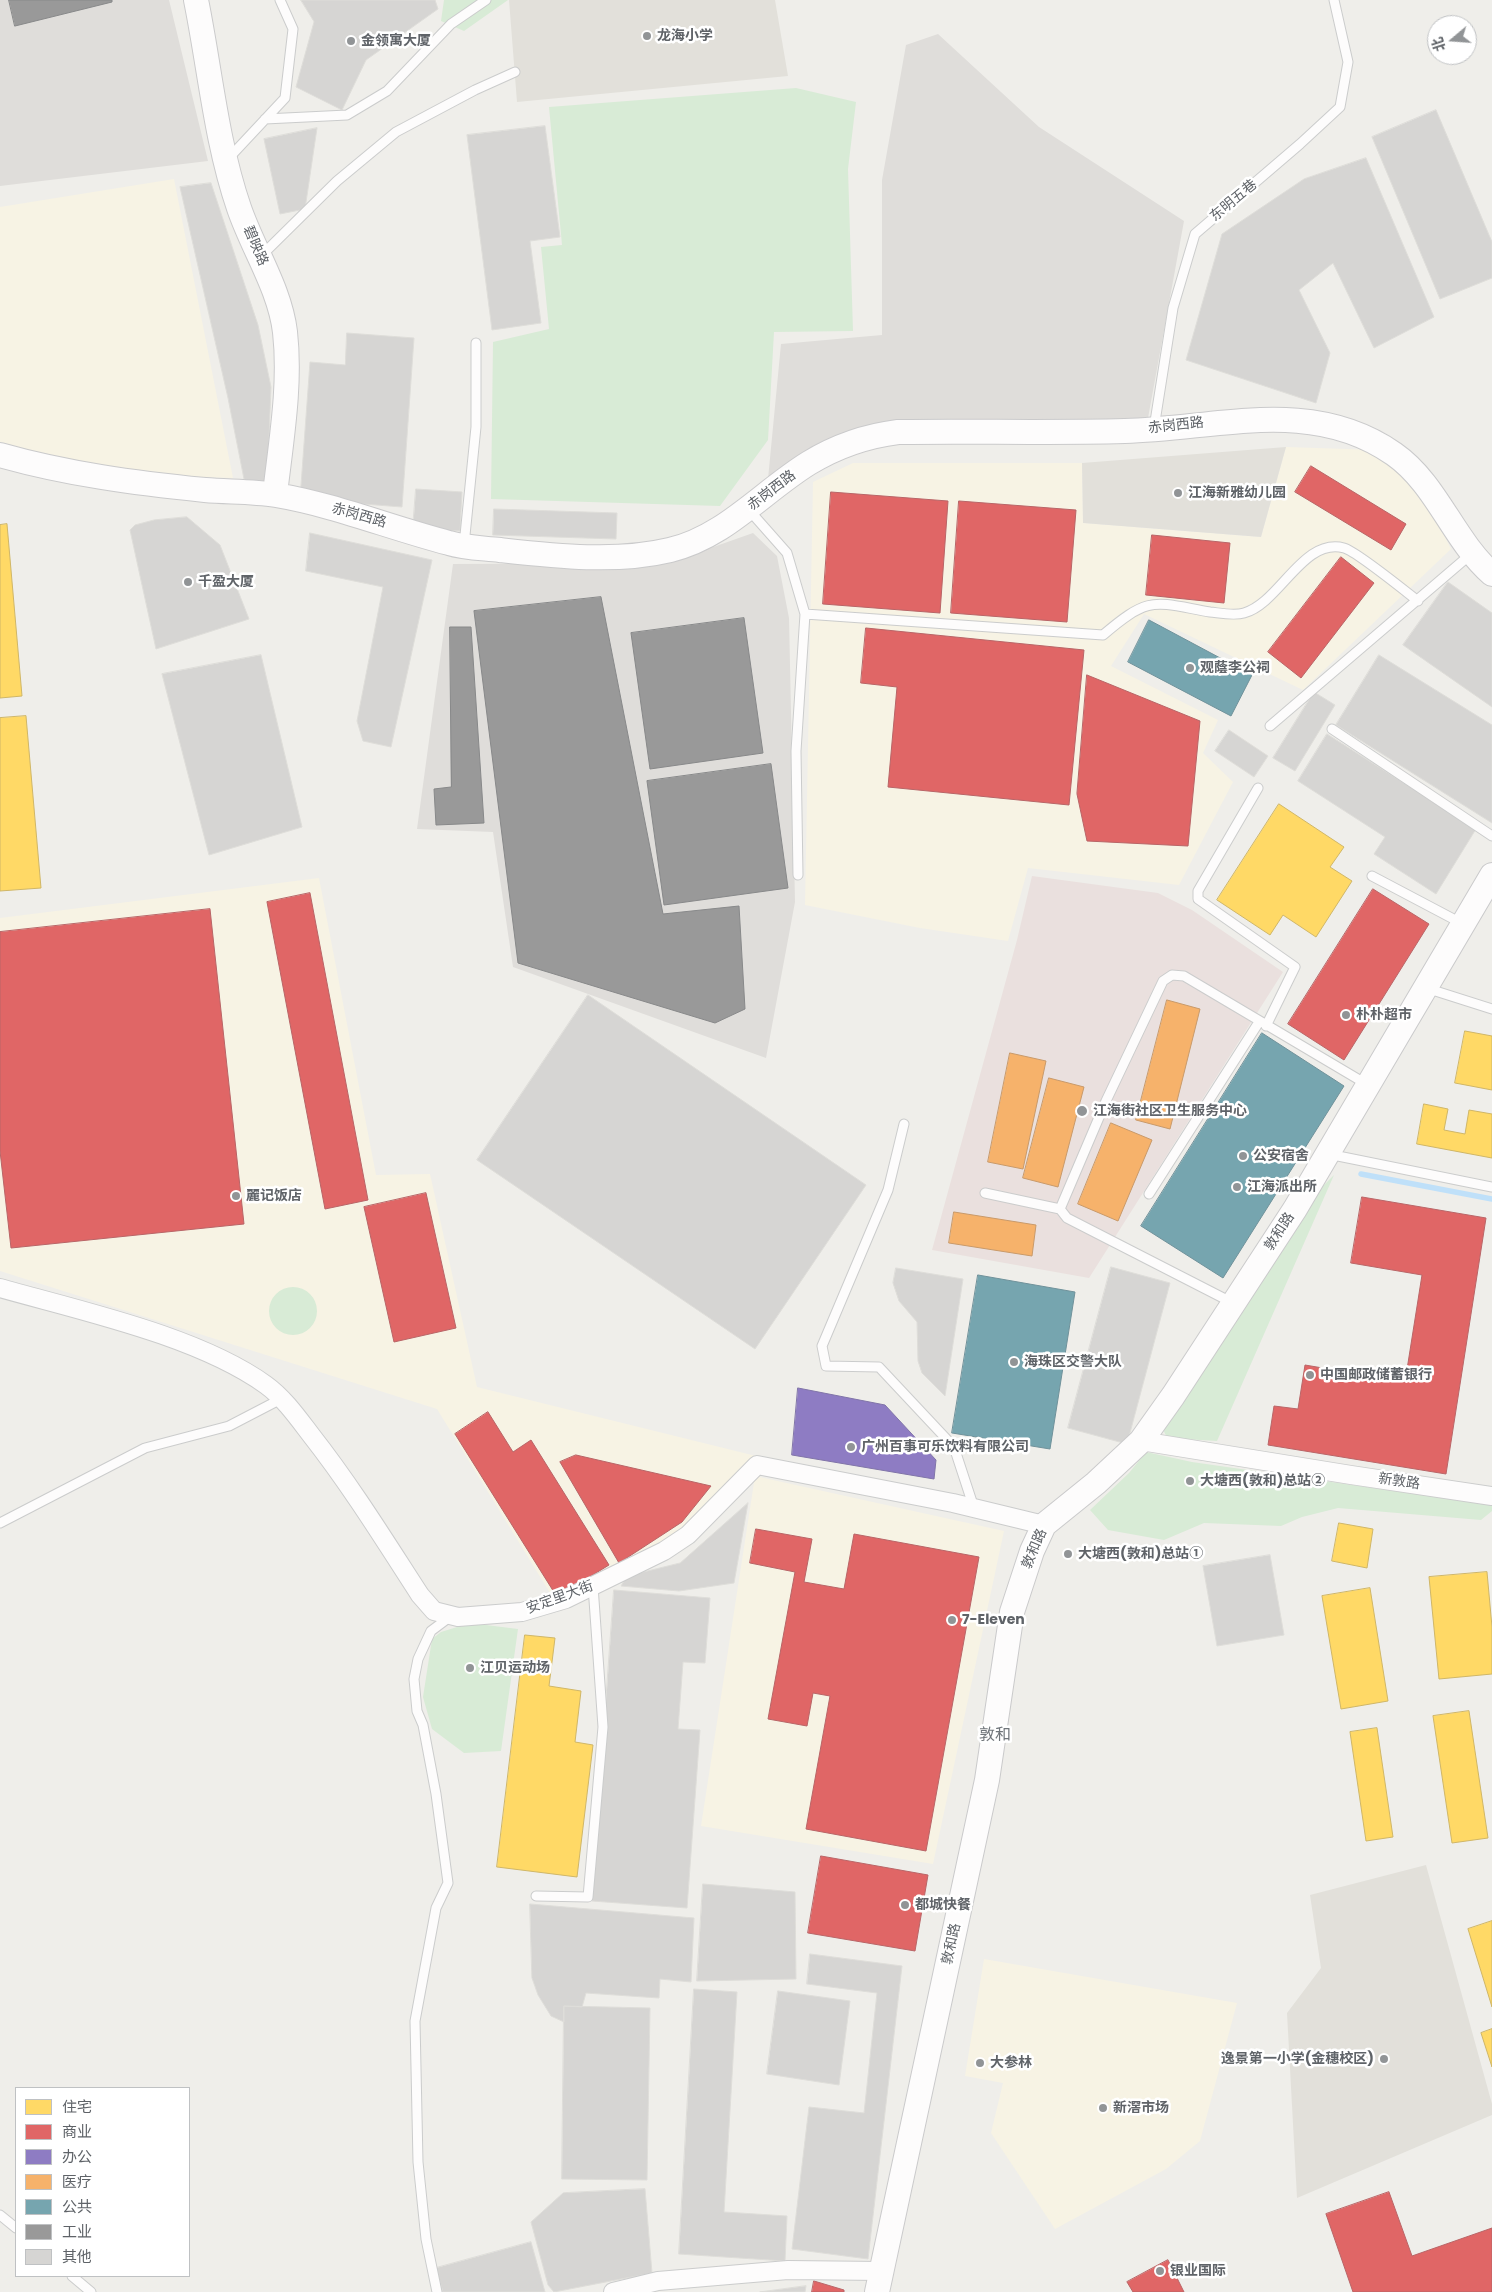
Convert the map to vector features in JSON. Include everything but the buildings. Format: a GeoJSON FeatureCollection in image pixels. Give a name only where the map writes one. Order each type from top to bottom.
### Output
{"type":"FeatureCollection","features":[{"type":"Feature","properties":{"kind":"street","name":"碧映路"},"geometry":{"type":"LineString","coordinates":[[196,0],[226,162],[239,207],[278,302],[285,329],[287,354],[275,494]]}},
{"type":"Feature","properties":{"kind":"street","name":"赤岗西路"},"geometry":{"type":"LineString","coordinates":[[0,455],[43,467],[119,481],[275,494],[347,511],[451,544],[588,556],[640,554],[669,550],[696,542],[728,524],[808,464],[856,441],[879,435],[898,432],[1127,431],[1286,419],[1328,425],[1370,440],[1395,454],[1420,479],[1473,552],[1492,574]]}},
{"type":"Feature","properties":{"kind":"street","name":"敦和路"},"geometry":{"type":"LineString","coordinates":[[879,2281],[987,1780],[1012,1612],[1032,1551],[1044,1525],[1096,1483],[1141,1441],[1295,1209],[1492,875]]}},
{"type":"Feature","properties":{"kind":"street","name":"安定里大街"},"geometry":{"type":"LineString","coordinates":[[0,1288],[174,1340],[232,1364],[267,1385],[281,1399],[334,1464],[420,1595],[434,1611],[451,1616],[489,1616],[522,1612],[566,1598],[664,1551],[688,1535],[757,1465],[974,1508]]}},
{"type":"Feature","properties":{"kind":"street","name":"新敦路"},"geometry":{"type":"LineString","coordinates":[[1141,1441],[1492,1496]]}},
{"type":"Feature","properties":{"kind":"street"},"geometry":{"type":"LineString","coordinates":[[974,1508],[1044,1525]]}},
{"type":"Feature","properties":{"kind":"street"},"geometry":{"type":"LineString","coordinates":[[614,2292],[658,2281],[778,2270],[879,2281]]}},
{"type":"Feature","properties":{"kind":"lane"},"geometry":{"type":"LineString","coordinates":[[226,162],[285,98],[293,29],[280,0]]}},
{"type":"Feature","properties":{"kind":"lane"},"geometry":{"type":"LineString","coordinates":[[265,119],[347,115],[387,91],[451,24],[486,0]]}},
{"type":"Feature","properties":{"kind":"lane","name":"东明五巷"},"geometry":{"type":"LineString","coordinates":[[1154,429],[1173,308],[1195,234],[1340,107],[1348,62],[1334,0]]}},
{"type":"Feature","properties":{"kind":"lane"},"geometry":{"type":"LineString","coordinates":[[259,258],[337,181],[396,132],[475,90],[515,72]]}},
{"type":"Feature","properties":{"kind":"lane"},"geometry":{"type":"LineString","coordinates":[[464,546],[476,427],[476,343]]}},
{"type":"Feature","properties":{"kind":"lane"},"geometry":{"type":"LineString","coordinates":[[748,509],[787,554],[805,614],[796,751],[798,875]]}},
{"type":"Feature","properties":{"kind":"lane"},"geometry":{"type":"LineString","coordinates":[[805,614],[1103,635],[1128,614],[1156,603],[1222,614],[1242,614],[1258,607],[1313,553],[1330,547],[1346,548],[1418,601]]}},
{"type":"Feature","properties":{"kind":"lane"},"geometry":{"type":"LineString","coordinates":[[1270,726],[1473,552]]}},
{"type":"Feature","properties":{"kind":"lane"},"geometry":{"type":"LineString","coordinates":[[1332,730],[1492,836]]}},
{"type":"Feature","properties":{"kind":"lane"},"geometry":{"type":"LineString","coordinates":[[1150,1194],[1262,1024],[1295,967],[1198,899],[1198,891],[1258,788]]}},
{"type":"Feature","properties":{"kind":"lane"},"geometry":{"type":"LineString","coordinates":[[1372,876],[1463,924]]}},
{"type":"Feature","properties":{"kind":"lane"},"geometry":{"type":"LineString","coordinates":[[1060,1209],[1106,1101],[1163,981],[1172,976],[1184,976],[1262,1024],[1368,1085]]}},
{"type":"Feature","properties":{"kind":"lane"},"geometry":{"type":"LineString","coordinates":[[1426,988],[1492,1009]]}},
{"type":"Feature","properties":{"kind":"lane"},"geometry":{"type":"LineString","coordinates":[[904,1124],[888,1190],[822,1346],[824,1359],[826,1366],[879,1367],[954,1447],[974,1508]]}},
{"type":"Feature","properties":{"kind":"lane"},"geometry":{"type":"LineString","coordinates":[[1328,1154],[1492,1187]]}},
{"type":"Feature","properties":{"kind":"lane"},"geometry":{"type":"LineString","coordinates":[[985,1193],[1060,1209],[1067,1218],[1234,1303]]}},
{"type":"Feature","properties":{"kind":"lane"},"geometry":{"type":"LineString","coordinates":[[0,1523],[145,1448],[229,1426],[281,1399]]}},
{"type":"Feature","properties":{"kind":"lane"},"geometry":{"type":"LineString","coordinates":[[536,1896],[588,1897],[603,1727],[593,1586]]}},
{"type":"Feature","properties":{"kind":"lane"},"geometry":{"type":"LineString","coordinates":[[437,2292],[426,2240],[418,2162],[415,2021],[436,1908],[448,1883],[436,1794],[423,1725],[417,1711],[414,1679],[418,1659],[431,1631],[451,1616]]}},
{"type":"Feature","properties":{"kind":"lane"},"geometry":{"type":"LineString","coordinates":[[0,2215],[15,2227]]}},
{"type":"Feature","properties":{"kind":"lane"},"geometry":{"type":"LineString","coordinates":[[73,2277],[91,2292]]}},
{"type":"Feature","properties":{"kind":"shaded area"},"geometry":{"type":"Polygon","coordinates":[[[0,0],[169,0],[208,161],[0,186],[0,0]]]}},
{"type":"Feature","properties":{"kind":"shaded area","name":"龙海小学"},"geometry":{"type":"Polygon","coordinates":[[[509,0],[775,0],[788,76],[517,102],[509,0]]]}},
{"type":"Feature","properties":{"kind":"shaded area"},"geometry":{"type":"Polygon","coordinates":[[[938,34],[1039,127],[1184,221],[1148,418],[879,426],[768,479],[781,344],[882,335],[882,180],[906,45],[938,34]]]}},
{"type":"Feature","properties":{"kind":"shaded area"},"geometry":{"type":"Polygon","coordinates":[[[174,179],[233,478],[122,475],[0,442],[0,207],[174,179]]]}},
{"type":"Feature","properties":{"kind":"shaded area"},"geometry":{"type":"Polygon","coordinates":[[[1286,447],[1377,450],[1424,496],[1451,549],[1303,690],[1144,614],[1111,666],[1218,720],[1203,753],[1233,782],[1179,885],[1028,868],[1008,941],[920,928],[805,905],[813,482],[853,463],[1082,463],[1083,523],[1261,537],[1286,447]]]}},
{"type":"Feature","properties":{"kind":"shaded area","name":"江海新雅幼儿园"},"geometry":{"type":"Polygon","coordinates":[[[1286,447],[1261,537],[1083,523],[1082,463],[1286,447]]]}},
{"type":"Feature","properties":{"kind":"shaded area"},"geometry":{"type":"Polygon","coordinates":[[[753,533],[777,556],[789,618],[795,902],[766,1058],[513,967],[493,832],[417,829],[453,564],[668,563],[753,533]]]}},
{"type":"Feature","properties":{"kind":"shaded area","name":"江海街社区卫生服务中心"},"geometry":{"type":"Polygon","coordinates":[[[1032,876],[1158,893],[1192,910],[1283,972],[1089,1278],[932,1250],[1017,940],[1032,876]]]}},
{"type":"Feature","properties":{"kind":"shaded area"},"geometry":{"type":"Polygon","coordinates":[[[319,878],[376,1175],[430,1174],[477,1387],[756,1456],[741,1479],[668,1545],[555,1601],[437,1409],[0,1271],[0,918],[319,878]]]}},
{"type":"Feature","properties":{"kind":"shaded area"},"geometry":{"type":"Polygon","coordinates":[[[755,1476],[1004,1531],[933,1864],[701,1826],[755,1476]]]}},
{"type":"Feature","properties":{"kind":"shaded area","name":"逸景第一小学(金穗校区)"},"geometry":{"type":"Polygon","coordinates":[[[1426,1865],[1492,2104],[1492,2115],[1297,2198],[1287,2013],[1321,1968],[1310,1895],[1426,1865]]]}},
{"type":"Feature","properties":{"kind":"shaded area","name":"新滘市场"},"geometry":{"type":"Polygon","coordinates":[[[984,1959],[1237,2003],[1200,2141],[1166,2169],[1055,2229],[991,2133],[1003,2083],[965,2076],[984,1959]]]}},
{"type":"Feature","properties":{"kind":"green space"},"geometry":{"type":"Polygon","coordinates":[[[444,0],[508,0],[464,31],[441,21],[444,0]]]}},
{"type":"Feature","properties":{"kind":"green space"},"geometry":{"type":"Polygon","coordinates":[[[796,88],[856,102],[848,169],[853,331],[774,332],[768,440],[720,506],[491,499],[493,342],[549,329],[541,247],[562,245],[549,107],[796,88]]]}},
{"type":"Feature","properties":{"kind":"green space"},"geometry":{"type":"Polygon","coordinates":[[[1334,1175],[1217,1441],[1167,1438],[1162,1427],[1302,1207],[1334,1175]]]}},
{"type":"Feature","properties":{"kind":"green space"},"geometry":{"type":"Polygon","coordinates":[[[288,1287],[298,1287],[307,1291],[313,1297],[316,1302],[316,1320],[307,1331],[298,1335],[288,1335],[279,1331],[273,1325],[269,1316],[269,1306],[273,1297],[279,1291],[288,1287]]]}},
{"type":"Feature","properties":{"kind":"green space"},"geometry":{"type":"Polygon","coordinates":[[[1146,1452],[1192,1462],[1492,1505],[1492,1511],[1481,1520],[1338,1508],[1302,1517],[1281,1526],[1204,1523],[1164,1540],[1108,1530],[1090,1510],[1129,1473],[1146,1452]]]}},
{"type":"Feature","properties":{"kind":"green space","name":"江贝运动场"},"geometry":{"type":"Polygon","coordinates":[[[470,1623],[518,1629],[501,1751],[464,1753],[432,1729],[423,1697],[432,1639],[441,1632],[470,1623]]]}},
{"type":"Feature","properties":{"kind":"waterway"},"geometry":{"type":"LineString","coordinates":[[1361,1174],[1492,1199]]}},
{"type":"Feature","properties":{"kind":"place","name":"龙海小学"},"geometry":{"type":"Point","coordinates":[647,36]}},
{"type":"Feature","properties":{"kind":"place","name":"金领寓大厦"},"geometry":{"type":"Point","coordinates":[351,41]}},
{"type":"Feature","properties":{"kind":"place","name":"江海新雅幼儿园"},"geometry":{"type":"Point","coordinates":[1178,493]}},
{"type":"Feature","properties":{"kind":"place","name":"千盈大厦"},"geometry":{"type":"Point","coordinates":[188,582]}},
{"type":"Feature","properties":{"kind":"place","name":"观蔭李公祠"},"geometry":{"type":"Point","coordinates":[1190,668]}},
{"type":"Feature","properties":{"kind":"place","name":"朴朴超市"},"geometry":{"type":"Point","coordinates":[1346,1015]}},
{"type":"Feature","properties":{"kind":"place","name":"江海街社区卫生服务中心"},"geometry":{"type":"Point","coordinates":[1082,1111]}},
{"type":"Feature","properties":{"kind":"place","name":"公安宿舍"},"geometry":{"type":"Point","coordinates":[1243,1156]}},
{"type":"Feature","properties":{"kind":"place","name":"江海派出所"},"geometry":{"type":"Point","coordinates":[1237,1187]}},
{"type":"Feature","properties":{"kind":"place","name":"麗记饭店"},"geometry":{"type":"Point","coordinates":[236,1196]}},
{"type":"Feature","properties":{"kind":"place","name":"海珠区交警大队"},"geometry":{"type":"Point","coordinates":[1014,1362]}},
{"type":"Feature","properties":{"kind":"place","name":"中国邮政储蓄银行"},"geometry":{"type":"Point","coordinates":[1310,1375]}},
{"type":"Feature","properties":{"kind":"place","name":"广州百事可乐饮料有限公司"},"geometry":{"type":"Point","coordinates":[851,1447]}},
{"type":"Feature","properties":{"kind":"place","name":"大塘西(敦和)总站②"},"geometry":{"type":"Point","coordinates":[1190,1481]}},
{"type":"Feature","properties":{"kind":"place","name":"大塘西(敦和)总站①"},"geometry":{"type":"Point","coordinates":[1068,1554]}},
{"type":"Feature","properties":{"kind":"place","name":"7-Eleven"},"geometry":{"type":"Point","coordinates":[952,1620]}},
{"type":"Feature","properties":{"kind":"place","name":"江贝运动场"},"geometry":{"type":"Point","coordinates":[470,1668]}},
{"type":"Feature","properties":{"kind":"place","name":"都城快餐"},"geometry":{"type":"Point","coordinates":[905,1905]}},
{"type":"Feature","properties":{"kind":"place","name":"逸景第一小学(金穗校区)"},"geometry":{"type":"Point","coordinates":[1384,2059]}},
{"type":"Feature","properties":{"kind":"place","name":"大参林"},"geometry":{"type":"Point","coordinates":[980,2063]}},
{"type":"Feature","properties":{"kind":"place","name":"新滘市场"},"geometry":{"type":"Point","coordinates":[1103,2108]}},
{"type":"Feature","properties":{"kind":"place","name":"银业国际"},"geometry":{"type":"Point","coordinates":[1160,2271]}},
{"type":"Feature","properties":{"kind":"district","name":"敦和"},"geometry":{"type":"Point","coordinates":[995,1736]}}]}
